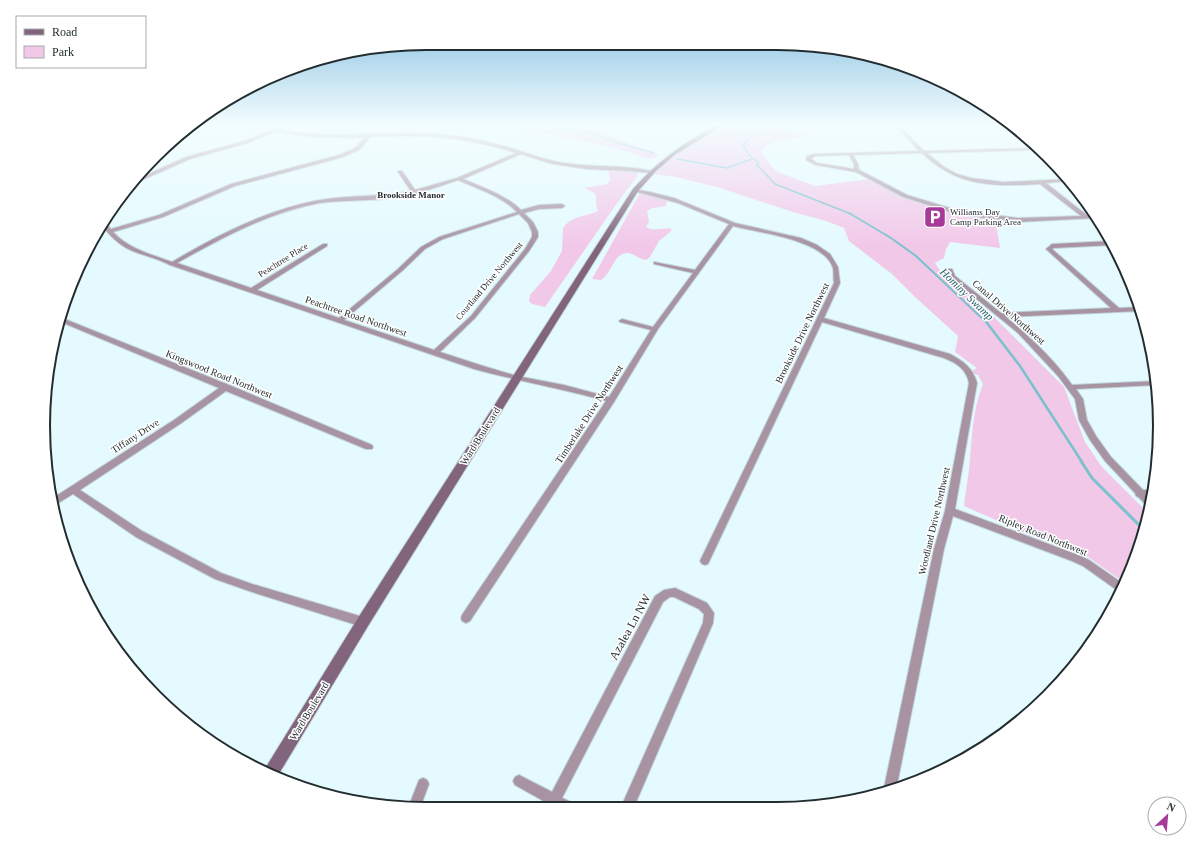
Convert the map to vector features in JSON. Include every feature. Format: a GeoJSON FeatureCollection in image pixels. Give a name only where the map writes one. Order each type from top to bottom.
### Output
{"type":"FeatureCollection","features":[{"type":"Feature","properties":{"kind":"main road","name":"Ward Boulevard"},"geometry":{"type":"LineString","coordinates":[[274,769],[363,622],[635,190],[650,172],[658,166]]}},
{"type":"Feature","properties":{"kind":"street"},"geometry":{"type":"LineString","coordinates":[[142,179],[171,166]]}},
{"type":"Feature","properties":{"kind":"street"},"geometry":{"type":"LineString","coordinates":[[108,229],[160,216],[238,183],[303,166]]}},
{"type":"Feature","properties":{"kind":"street"},"geometry":{"type":"LineString","coordinates":[[172,264],[233,230],[280,212],[324,202],[380,197],[414,192],[459,179],[490,166]]}},
{"type":"Feature","properties":{"kind":"street"},"geometry":{"type":"LineString","coordinates":[[566,166],[631,169],[650,172]]}},
{"type":"Feature","properties":{"kind":"street"},"geometry":{"type":"LineString","coordinates":[[826,166],[857,171],[895,192],[937,207],[967,214],[1014,220],[1090,217]]}},
{"type":"Feature","properties":{"kind":"street"},"geometry":{"type":"LineString","coordinates":[[856,166],[857,171]]}},
{"type":"Feature","properties":{"kind":"street"},"geometry":{"type":"LineString","coordinates":[[939,166],[966,179],[990,182],[1062,180]]}},
{"type":"Feature","properties":{"kind":"street"},"geometry":{"type":"LineString","coordinates":[[400,172],[414,192]]}},
{"type":"Feature","properties":{"kind":"street","name":"Courtland Drive Northwest"},"geometry":{"type":"LineString","coordinates":[[435,353],[473,317],[531,245],[535,237],[535,232],[530,222],[521,212],[495,195],[459,179]]}},
{"type":"Feature","properties":{"kind":"street"},"geometry":{"type":"LineString","coordinates":[[1040,181],[1086,217]]}},
{"type":"Feature","properties":{"kind":"street","name":"Brookside Drive Northwest"},"geometry":{"type":"LineString","coordinates":[[635,190],[674,199],[732,224],[803,241],[820,250],[833,261],[837,268],[837,283],[705,561]]}},
{"type":"Feature","properties":{"kind":"street"},"geometry":{"type":"LineString","coordinates":[[339,321],[431,243],[446,235],[539,207],[562,206]]}},
{"type":"Feature","properties":{"kind":"street"},"geometry":{"type":"LineString","coordinates":[[933,213],[937,207]]}},
{"type":"Feature","properties":{"kind":"street","name":"Timberlake Drive Northwest"},"geometry":{"type":"LineString","coordinates":[[466,618],[611,400],[655,329],[732,224]]}},
{"type":"Feature","properties":{"kind":"street","name":"Peachtree Road Northwest"},"geometry":{"type":"LineString","coordinates":[[108,229],[125,246],[172,264],[339,321],[477,367],[517,378],[564,387],[611,400]]}},
{"type":"Feature","properties":{"kind":"street"},"geometry":{"type":"LineString","coordinates":[[1106,243],[1052,246],[1049,249],[1117,310]]}},
{"type":"Feature","properties":{"kind":"street","name":"Peachtree Place"},"geometry":{"type":"LineString","coordinates":[[251,291],[325,245]]}},
{"type":"Feature","properties":{"kind":"street"},"geometry":{"type":"LineString","coordinates":[[656,263],[696,272]]}},
{"type":"Feature","properties":{"kind":"street","name":"Canal Drive Northwest"},"geometry":{"type":"LineString","coordinates":[[950,270],[953,277],[1001,315],[1040,352],[1072,387],[1079,398],[1083,420],[1093,438],[1108,459],[1146,500]]}},
{"type":"Feature","properties":{"kind":"street"},"geometry":{"type":"LineString","coordinates":[[1001,315],[1134,309]]}},
{"type":"Feature","properties":{"kind":"street","name":"Woodland Drive Northwest"},"geometry":{"type":"LineString","coordinates":[[819,319],[939,353],[956,360],[970,372],[973,383],[950,511],[939,549],[891,784]]}},
{"type":"Feature","properties":{"kind":"street"},"geometry":{"type":"LineString","coordinates":[[622,321],[655,329]]}},
{"type":"Feature","properties":{"kind":"street","name":"Kingswood Road Northwest"},"geometry":{"type":"LineString","coordinates":[[65,322],[369,447]]}},
{"type":"Feature","properties":{"kind":"street"},"geometry":{"type":"LineString","coordinates":[[1072,387],[1151,383]]}},
{"type":"Feature","properties":{"kind":"street","name":"Tiffany Drive"},"geometry":{"type":"LineString","coordinates":[[57,500],[177,422],[226,387]]}},
{"type":"Feature","properties":{"kind":"street"},"geometry":{"type":"LineString","coordinates":[[74,490],[139,534],[218,576],[363,622]]}},
{"type":"Feature","properties":{"kind":"street"},"geometry":{"type":"LineString","coordinates":[[1139,494],[1147,493]]}},
{"type":"Feature","properties":{"kind":"street","name":"Ripley Road Northwest"},"geometry":{"type":"LineString","coordinates":[[950,511],[1075,558],[1097,570],[1117,585]]}},
{"type":"Feature","properties":{"kind":"street","name":"Azalea Ln NW"},"geometry":{"type":"LineString","coordinates":[[554,801],[659,599],[668,593],[675,592],[703,606],[709,613],[708,623],[628,802]]}},
{"type":"Feature","properties":{"kind":"street"},"geometry":{"type":"LineString","coordinates":[[519,781],[554,801]]}},
{"type":"Feature","properties":{"kind":"street"},"geometry":{"type":"LineString","coordinates":[[416,802],[422,784]]}},
{"type":"Feature","properties":{"kind":"green space"},"geometry":{"type":"Polygon","coordinates":[[[663,166],[771,166],[778,172],[815,186],[870,179],[893,192],[923,204],[959,214],[995,219],[1000,248],[950,242],[946,249],[944,258],[935,263],[942,274],[987,310],[1064,387],[1085,442],[1102,467],[1144,509],[1133,547],[1120,579],[1088,557],[1066,547],[1032,536],[964,506],[975,415],[979,394],[983,384],[978,375],[970,372],[977,368],[955,352],[958,336],[892,274],[849,241],[844,228],[717,187],[676,177],[654,174],[663,166]]]}},
{"type":"Feature","properties":{"kind":"green space"},"geometry":{"type":"Polygon","coordinates":[[[608,170],[634,170],[638,173],[638,175],[545,307],[532,304],[529,301],[530,295],[551,271],[562,251],[563,228],[570,221],[598,211],[596,194],[585,188],[607,184],[610,180],[608,170]]]}},
{"type":"Feature","properties":{"kind":"green space"},"geometry":{"type":"Polygon","coordinates":[[[640,193],[667,200],[666,206],[653,208],[647,211],[649,222],[646,227],[652,229],[672,229],[671,231],[659,241],[650,257],[646,260],[628,253],[623,254],[616,259],[609,272],[601,280],[592,279],[640,193]]]}},
{"type":"Feature","properties":{"kind":"waterway"},"geometry":{"type":"LineString","coordinates":[[715,166],[727,168],[733,166]]}},
{"type":"Feature","properties":{"kind":"waterway","name":"Hominy Swamp"},"geometry":{"type":"LineString","coordinates":[[758,166],[775,184],[850,214]]}},
{"type":"Feature","properties":{"kind":"waterway","name":"Hominy Swamp"},"geometry":{"type":"LineString","coordinates":[[850,214],[891,238],[916,256],[987,323]]}},
{"type":"Feature","properties":{"kind":"waterway","name":"Hominy Swamp"},"geometry":{"type":"LineString","coordinates":[[987,323],[1020,366],[1082,462]]}},
{"type":"Feature","properties":{"kind":"waterway","name":"Hominy Swamp"},"geometry":{"type":"LineString","coordinates":[[1081,461],[1092,478],[1139,525]]}},
{"type":"Feature","properties":{"kind":"place","name":"Williams Day Camp Parking Area"},"geometry":{"type":"Point","coordinates":[935,217]}},
{"type":"Feature","properties":{"kind":"district","name":"Brookside Manor"},"geometry":{"type":"Point","coordinates":[411,195]}}]}
